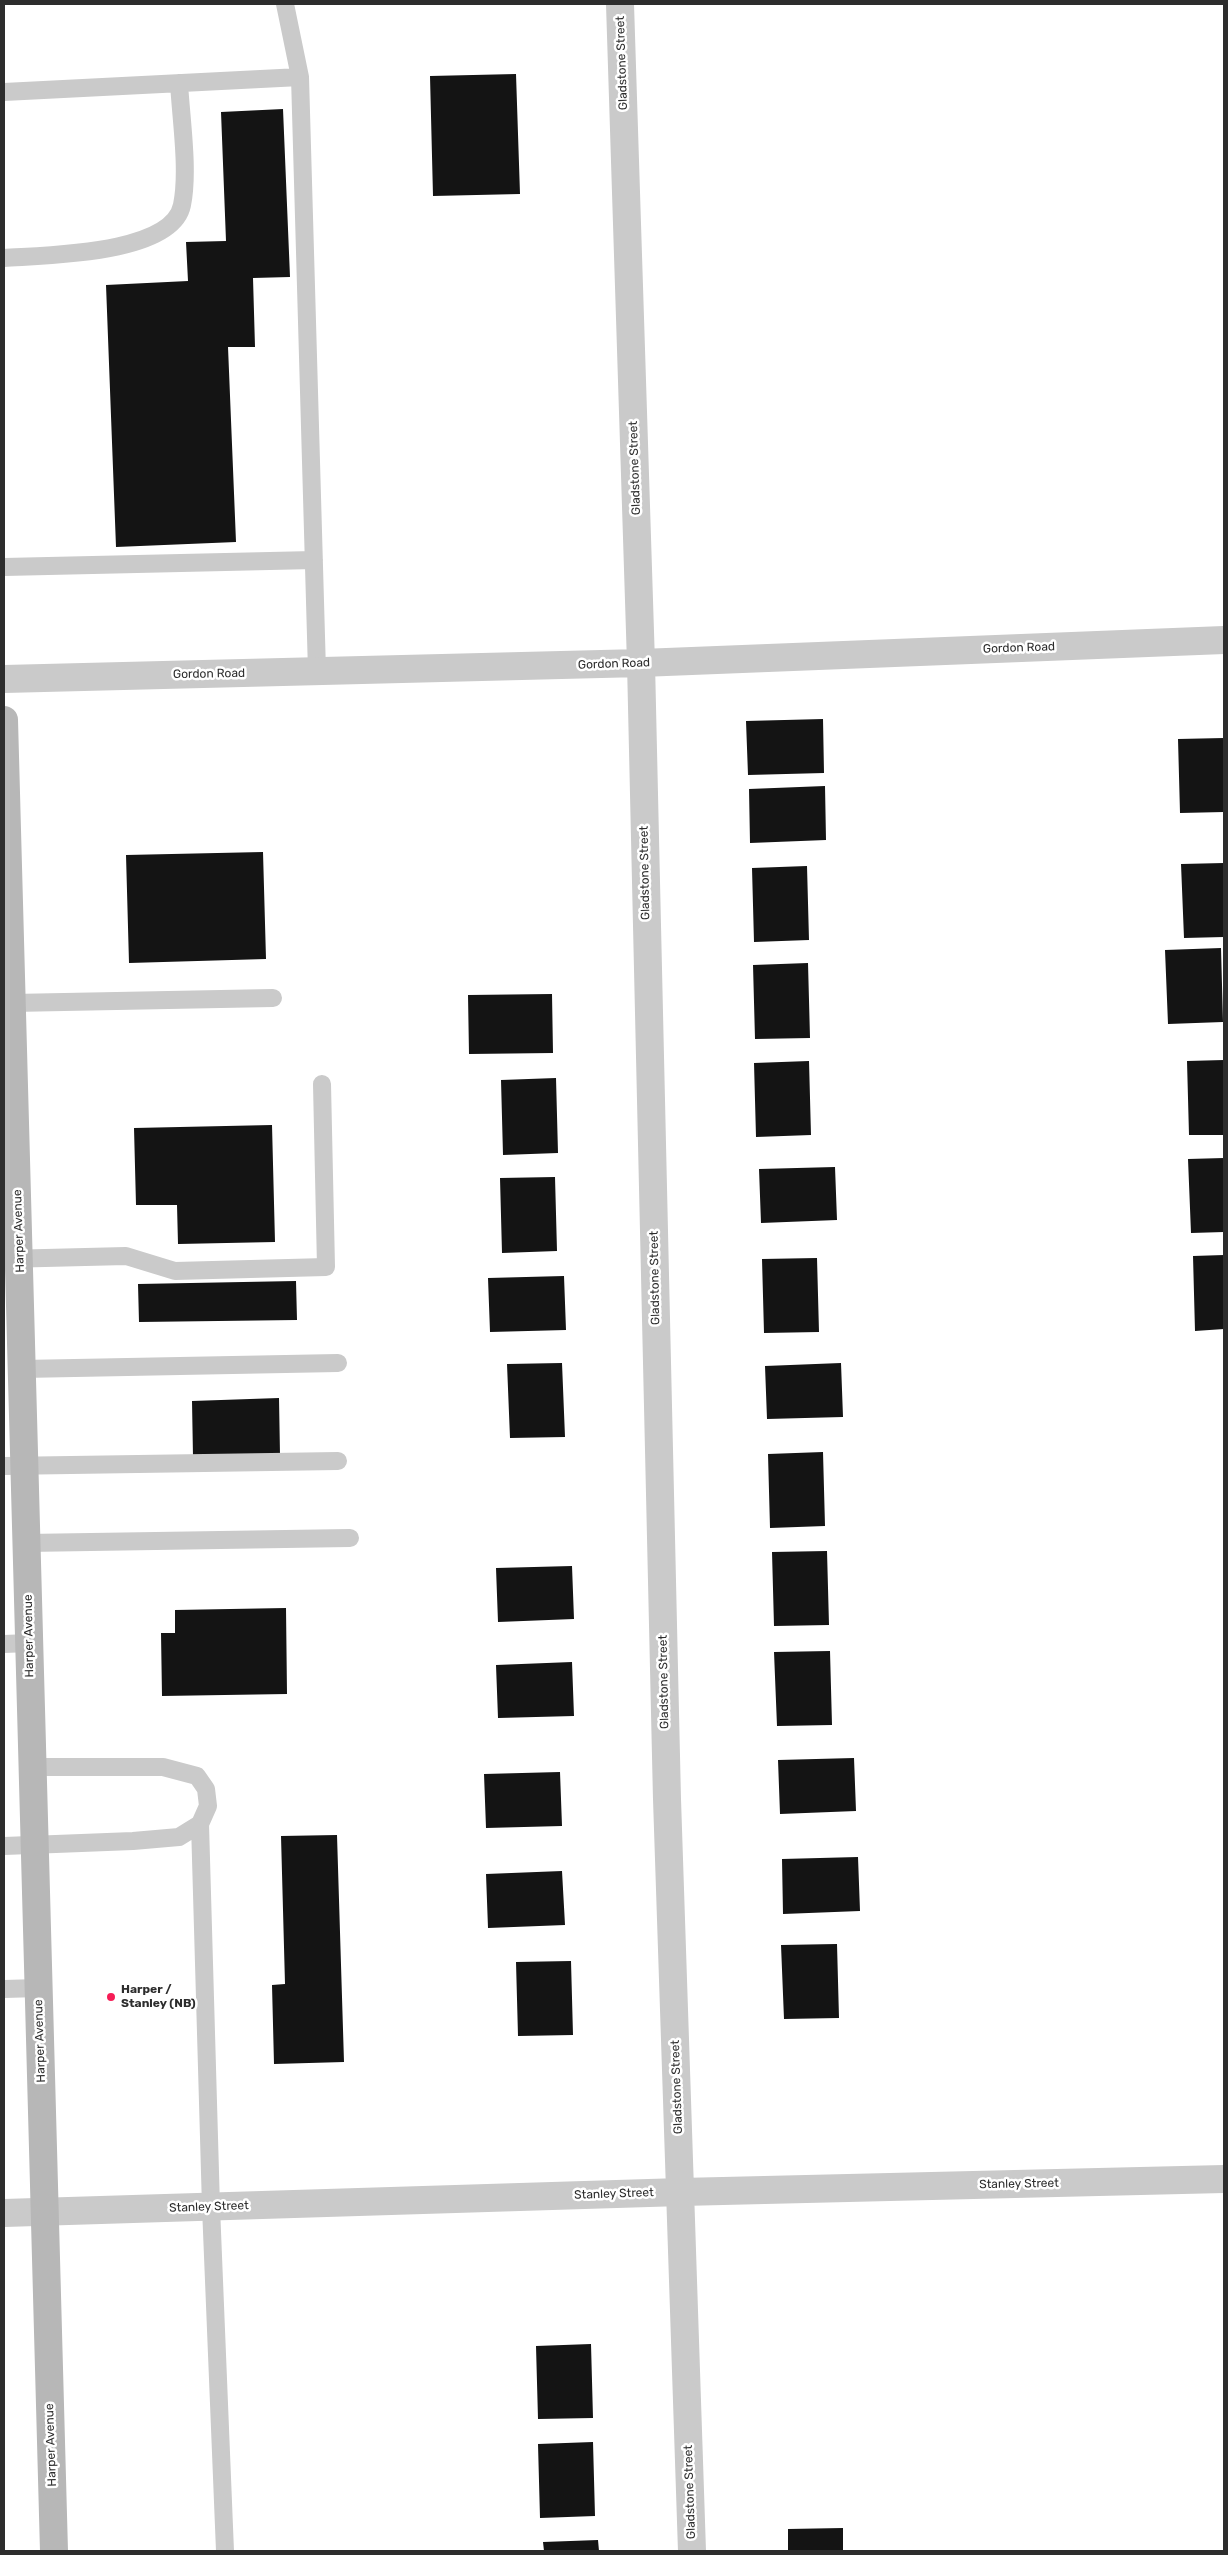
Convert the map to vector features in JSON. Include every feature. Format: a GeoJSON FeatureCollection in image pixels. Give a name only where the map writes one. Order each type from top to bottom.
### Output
{"type":"FeatureCollection","features":[{"type":"Feature","properties":{"kind":"main road","name":"Harper Avenue"},"geometry":{"type":"LineString","coordinates":[[4,720],[7,960],[12,1003],[8,1048],[12,1259],[22,1369],[14,1466],[26,1544],[16,1644],[32,1767],[54,2551]]}},
{"type":"Feature","properties":{"kind":"street","name":"Gladstone Street"},"geometry":{"type":"LineString","coordinates":[[620,4],[641,663],[667,1798],[692,2551]]}},
{"type":"Feature","properties":{"kind":"street","name":"Gordon Road"},"geometry":{"type":"LineString","coordinates":[[4,679],[641,663],[1224,640]]}},
{"type":"Feature","properties":{"kind":"street","name":"Stanley Street"},"geometry":{"type":"LineString","coordinates":[[4,2213],[681,2192],[1224,2179]]}},
{"type":"Feature","properties":{"kind":"lane"},"geometry":{"type":"LineString","coordinates":[[285,4],[300,77],[317,671]]}},
{"type":"Feature","properties":{"kind":"lane"},"geometry":{"type":"LineString","coordinates":[[4,92],[300,77]]}},
{"type":"Feature","properties":{"kind":"lane"},"geometry":{"type":"LineString","coordinates":[[4,258],[97,250],[143,240],[169,227],[182,207],[184,183],[179,83]]}},
{"type":"Feature","properties":{"kind":"lane"},"geometry":{"type":"LineString","coordinates":[[4,567],[314,560]]}},
{"type":"Feature","properties":{"kind":"lane"},"geometry":{"type":"LineString","coordinates":[[12,1003],[273,998]]}},
{"type":"Feature","properties":{"kind":"lane"},"geometry":{"type":"LineString","coordinates":[[12,1259],[126,1256],[176,1270],[326,1267],[322,1084]]}},
{"type":"Feature","properties":{"kind":"lane"},"geometry":{"type":"LineString","coordinates":[[22,1369],[338,1363]]}},
{"type":"Feature","properties":{"kind":"lane"},"geometry":{"type":"LineString","coordinates":[[14,1466],[338,1461]]}},
{"type":"Feature","properties":{"kind":"lane"},"geometry":{"type":"LineString","coordinates":[[26,1544],[350,1538]]}},
{"type":"Feature","properties":{"kind":"lane"},"geometry":{"type":"LineString","coordinates":[[32,1767],[163,1767],[197,1776],[206,1789],[208,1806],[200,1824],[211,2207],[225,2551]]}},
{"type":"Feature","properties":{"kind":"lane"},"geometry":{"type":"LineString","coordinates":[[4,1846],[179,1837],[200,1824]]}},
{"type":"Feature","properties":{"kind":"lane"},"geometry":{"type":"LineString","coordinates":[[4,1989],[38,1988]]}},
{"type":"Feature","properties":{"kind":"building"},"geometry":{"type":"Polygon","coordinates":[[[516,74],[520,194],[433,196],[430,76],[516,74]]]}},
{"type":"Feature","properties":{"kind":"building"},"geometry":{"type":"Polygon","coordinates":[[[283,109],[290,277],[253,278],[255,347],[228,347],[236,542],[116,547],[106,285],[188,281],[186,242],[226,241],[221,112],[283,109]]]}},
{"type":"Feature","properties":{"kind":"building"},"geometry":{"type":"Polygon","coordinates":[[[823,719],[824,773],[748,775],[746,721],[823,719]]]}},
{"type":"Feature","properties":{"kind":"building"},"geometry":{"type":"Polygon","coordinates":[[[1224,738],[1224,812],[1180,813],[1178,739],[1224,738]]]}},
{"type":"Feature","properties":{"kind":"building"},"geometry":{"type":"Polygon","coordinates":[[[825,786],[826,840],[750,843],[749,789],[825,786]]]}},
{"type":"Feature","properties":{"kind":"building"},"geometry":{"type":"Polygon","coordinates":[[[263,852],[266,959],[129,963],[126,855],[263,852]]]}},
{"type":"Feature","properties":{"kind":"building"},"geometry":{"type":"Polygon","coordinates":[[[1224,863],[1224,937],[1184,938],[1181,864],[1224,863]]]}},
{"type":"Feature","properties":{"kind":"building"},"geometry":{"type":"Polygon","coordinates":[[[807,866],[809,940],[754,942],[752,868],[807,866]]]}},
{"type":"Feature","properties":{"kind":"building"},"geometry":{"type":"Polygon","coordinates":[[[1221,948],[1223,1022],[1168,1024],[1165,950],[1221,948]]]}},
{"type":"Feature","properties":{"kind":"building"},"geometry":{"type":"Polygon","coordinates":[[[808,963],[810,1038],[755,1039],[753,965],[808,963]]]}},
{"type":"Feature","properties":{"kind":"building"},"geometry":{"type":"Polygon","coordinates":[[[552,994],[553,1053],[469,1054],[468,995],[552,994]]]}},
{"type":"Feature","properties":{"kind":"building"},"geometry":{"type":"Polygon","coordinates":[[[1224,1060],[1224,1135],[1189,1135],[1187,1061],[1224,1060]]]}},
{"type":"Feature","properties":{"kind":"building"},"geometry":{"type":"Polygon","coordinates":[[[809,1061],[811,1135],[756,1137],[754,1063],[809,1061]]]}},
{"type":"Feature","properties":{"kind":"building"},"geometry":{"type":"Polygon","coordinates":[[[556,1078],[558,1153],[503,1155],[501,1080],[556,1078]]]}},
{"type":"Feature","properties":{"kind":"building"},"geometry":{"type":"Polygon","coordinates":[[[272,1125],[275,1242],[178,1244],[177,1205],[136,1205],[134,1128],[272,1125]]]}},
{"type":"Feature","properties":{"kind":"building"},"geometry":{"type":"Polygon","coordinates":[[[1224,1158],[1224,1232],[1191,1233],[1188,1159],[1224,1158]]]}},
{"type":"Feature","properties":{"kind":"building"},"geometry":{"type":"Polygon","coordinates":[[[835,1167],[837,1220],[761,1223],[759,1169],[835,1167]]]}},
{"type":"Feature","properties":{"kind":"building"},"geometry":{"type":"Polygon","coordinates":[[[555,1177],[557,1251],[502,1253],[500,1178],[555,1177]]]}},
{"type":"Feature","properties":{"kind":"building"},"geometry":{"type":"Polygon","coordinates":[[[1224,1255],[1224,1329],[1195,1331],[1193,1256],[1224,1255]]]}},
{"type":"Feature","properties":{"kind":"building"},"geometry":{"type":"Polygon","coordinates":[[[817,1258],[819,1332],[764,1333],[762,1259],[817,1258]]]}},
{"type":"Feature","properties":{"kind":"building"},"geometry":{"type":"Polygon","coordinates":[[[564,1276],[566,1330],[490,1332],[488,1278],[564,1276]]]}},
{"type":"Feature","properties":{"kind":"building"},"geometry":{"type":"Polygon","coordinates":[[[296,1281],[297,1320],[139,1322],[138,1284],[296,1281]]]}},
{"type":"Feature","properties":{"kind":"building"},"geometry":{"type":"Polygon","coordinates":[[[562,1363],[565,1437],[510,1438],[507,1364],[562,1363]]]}},
{"type":"Feature","properties":{"kind":"building"},"geometry":{"type":"Polygon","coordinates":[[[841,1363],[843,1417],[767,1419],[765,1366],[841,1363]]]}},
{"type":"Feature","properties":{"kind":"building"},"geometry":{"type":"Polygon","coordinates":[[[279,1398],[280,1455],[193,1457],[192,1401],[279,1398]]]}},
{"type":"Feature","properties":{"kind":"building"},"geometry":{"type":"Polygon","coordinates":[[[823,1452],[825,1526],[770,1528],[768,1454],[823,1452]]]}},
{"type":"Feature","properties":{"kind":"building"},"geometry":{"type":"Polygon","coordinates":[[[827,1551],[829,1625],[774,1626],[772,1552],[827,1551]]]}},
{"type":"Feature","properties":{"kind":"building"},"geometry":{"type":"Polygon","coordinates":[[[572,1566],[574,1619],[498,1622],[496,1568],[572,1566]]]}},
{"type":"Feature","properties":{"kind":"building"},"geometry":{"type":"Polygon","coordinates":[[[286,1608],[287,1694],[162,1696],[161,1633],[175,1633],[175,1610],[286,1608]]]}},
{"type":"Feature","properties":{"kind":"building"},"geometry":{"type":"Polygon","coordinates":[[[830,1651],[832,1725],[777,1726],[774,1652],[830,1651]]]}},
{"type":"Feature","properties":{"kind":"building"},"geometry":{"type":"Polygon","coordinates":[[[572,1662],[574,1716],[498,1718],[496,1665],[572,1662]]]}},
{"type":"Feature","properties":{"kind":"building"},"geometry":{"type":"Polygon","coordinates":[[[854,1758],[856,1811],[780,1814],[778,1760],[854,1758]]]}},
{"type":"Feature","properties":{"kind":"building"},"geometry":{"type":"Polygon","coordinates":[[[560,1772],[562,1826],[486,1828],[484,1774],[560,1772]]]}},
{"type":"Feature","properties":{"kind":"building"},"geometry":{"type":"Polygon","coordinates":[[[337,1835],[344,2062],[274,2064],[272,1985],[285,1984],[281,1836],[337,1835]]]}},
{"type":"Feature","properties":{"kind":"building"},"geometry":{"type":"Polygon","coordinates":[[[858,1857],[860,1911],[783,1914],[782,1859],[858,1857]]]}},
{"type":"Feature","properties":{"kind":"building"},"geometry":{"type":"Polygon","coordinates":[[[562,1871],[565,1925],[488,1928],[486,1874],[562,1871]]]}},
{"type":"Feature","properties":{"kind":"building"},"geometry":{"type":"Polygon","coordinates":[[[837,1944],[839,2018],[784,2019],[781,1945],[837,1944]]]}},
{"type":"Feature","properties":{"kind":"building"},"geometry":{"type":"Polygon","coordinates":[[[571,1961],[573,2035],[518,2036],[516,1962],[571,1961]]]}},
{"type":"Feature","properties":{"kind":"building"},"geometry":{"type":"Polygon","coordinates":[[[591,2344],[593,2418],[538,2419],[536,2346],[591,2344]]]}},
{"type":"Feature","properties":{"kind":"building"},"geometry":{"type":"Polygon","coordinates":[[[593,2442],[595,2516],[540,2518],[538,2444],[593,2442]]]}},
{"type":"Feature","properties":{"kind":"building"},"geometry":{"type":"Polygon","coordinates":[[[843,2528],[843,2551],[788,2551],[788,2529],[843,2528]]]}},
{"type":"Feature","properties":{"kind":"building"},"geometry":{"type":"Polygon","coordinates":[[[598,2540],[599,2551],[544,2551],[543,2542],[598,2540]]]}},
{"type":"Feature","properties":{"kind":"place","name":"Harper / Stanley (NB)"},"geometry":{"type":"Point","coordinates":[111,1997]}}]}
